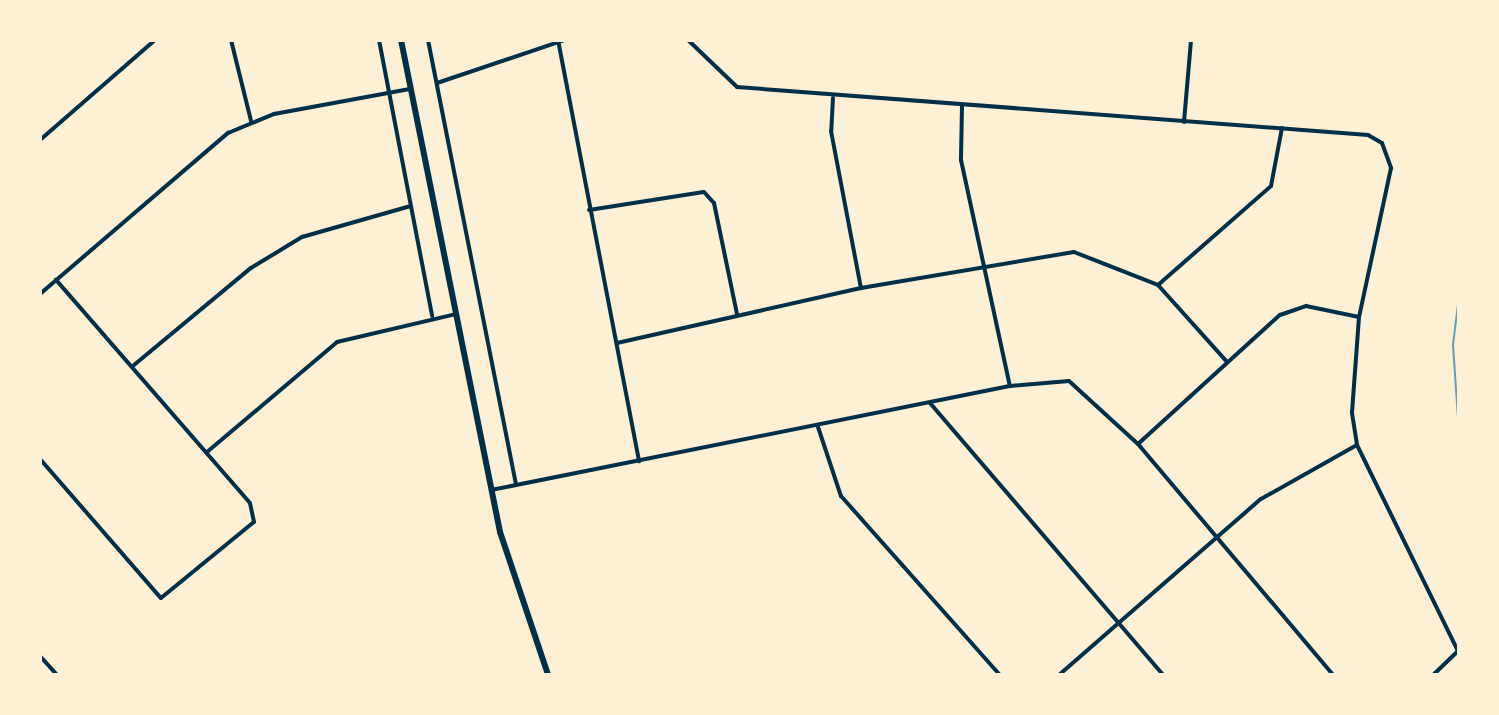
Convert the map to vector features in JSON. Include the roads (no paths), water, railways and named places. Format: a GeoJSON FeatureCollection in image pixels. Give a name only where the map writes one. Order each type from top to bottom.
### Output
{"type":"FeatureCollection","features":[{"type":"Feature","properties":{"kind":"main road"},"geometry":{"type":"LineString","coordinates":[[401,40],[490,490],[548,675]]}},
{"type":"Feature","properties":{"kind":"street"},"geometry":{"type":"LineString","coordinates":[[40,140],[155,40]]}},
{"type":"Feature","properties":{"kind":"street"},"geometry":{"type":"LineString","coordinates":[[231,40],[251,121]]}},
{"type":"Feature","properties":{"kind":"street"},"geometry":{"type":"LineString","coordinates":[[379,40],[432,316]]}},
{"type":"Feature","properties":{"kind":"street"},"geometry":{"type":"LineString","coordinates":[[428,40],[516,484]]}},
{"type":"Feature","properties":{"kind":"street"},"geometry":{"type":"LineString","coordinates":[[437,83],[565,40]]}},
{"type":"Feature","properties":{"kind":"street"},"geometry":{"type":"LineString","coordinates":[[688,40],[733,86],[833,97],[1368,135],[1387,149],[1391,168],[1359,317],[1357,445],[1458,651],[1433,675]]}},
{"type":"Feature","properties":{"kind":"street"},"geometry":{"type":"LineString","coordinates":[[1184,122],[1191,40]]}},
{"type":"Feature","properties":{"kind":"street"},"geometry":{"type":"LineString","coordinates":[[558,42],[639,461]]}},
{"type":"Feature","properties":{"kind":"street"},"geometry":{"type":"LineString","coordinates":[[40,294],[205,150],[251,121],[410,89]]}},
{"type":"Feature","properties":{"kind":"street"},"geometry":{"type":"LineString","coordinates":[[833,97],[831,131],[861,288]]}},
{"type":"Feature","properties":{"kind":"street"},"geometry":{"type":"LineString","coordinates":[[962,106],[961,160],[981,266],[1010,386]]}},
{"type":"Feature","properties":{"kind":"street"},"geometry":{"type":"LineString","coordinates":[[1158,285],[1271,186],[1282,128]]}},
{"type":"Feature","properties":{"kind":"street"},"geometry":{"type":"LineString","coordinates":[[589,210],[704,192],[714,203],[737,314]]}},
{"type":"Feature","properties":{"kind":"street"},"geometry":{"type":"LineString","coordinates":[[134,366],[251,268],[302,237],[411,206]]}},
{"type":"Feature","properties":{"kind":"street"},"geometry":{"type":"LineString","coordinates":[[617,343],[861,288],[1074,252],[1158,285],[1227,362]]}},
{"type":"Feature","properties":{"kind":"street"},"geometry":{"type":"LineString","coordinates":[[40,459],[161,598],[248,531],[254,511],[134,366],[56,280]]}},
{"type":"Feature","properties":{"kind":"street"},"geometry":{"type":"LineString","coordinates":[[1138,444],[1227,362],[1295,308],[1359,317]]}},
{"type":"Feature","properties":{"kind":"street"},"geometry":{"type":"LineString","coordinates":[[207,452],[337,342],[432,316],[456,314]]}},
{"type":"Feature","properties":{"kind":"street"},"geometry":{"type":"LineString","coordinates":[[490,490],[1010,386],[1075,383],[1138,444],[1333,675]]}},
{"type":"Feature","properties":{"kind":"street"},"geometry":{"type":"LineString","coordinates":[[930,403],[1163,675]]}},
{"type":"Feature","properties":{"kind":"street"},"geometry":{"type":"LineString","coordinates":[[817,426],[841,496],[1000,675]]}},
{"type":"Feature","properties":{"kind":"street"},"geometry":{"type":"LineString","coordinates":[[1059,675],[1120,626],[1215,536],[1284,481],[1357,445]]}},
{"type":"Feature","properties":{"kind":"street"},"geometry":{"type":"LineString","coordinates":[[40,656],[57,675]]}},
{"type":"Feature","properties":{"kind":"waterway"},"geometry":{"type":"LineString","coordinates":[[1459,296],[1453,345],[1459,433]]}}]}
